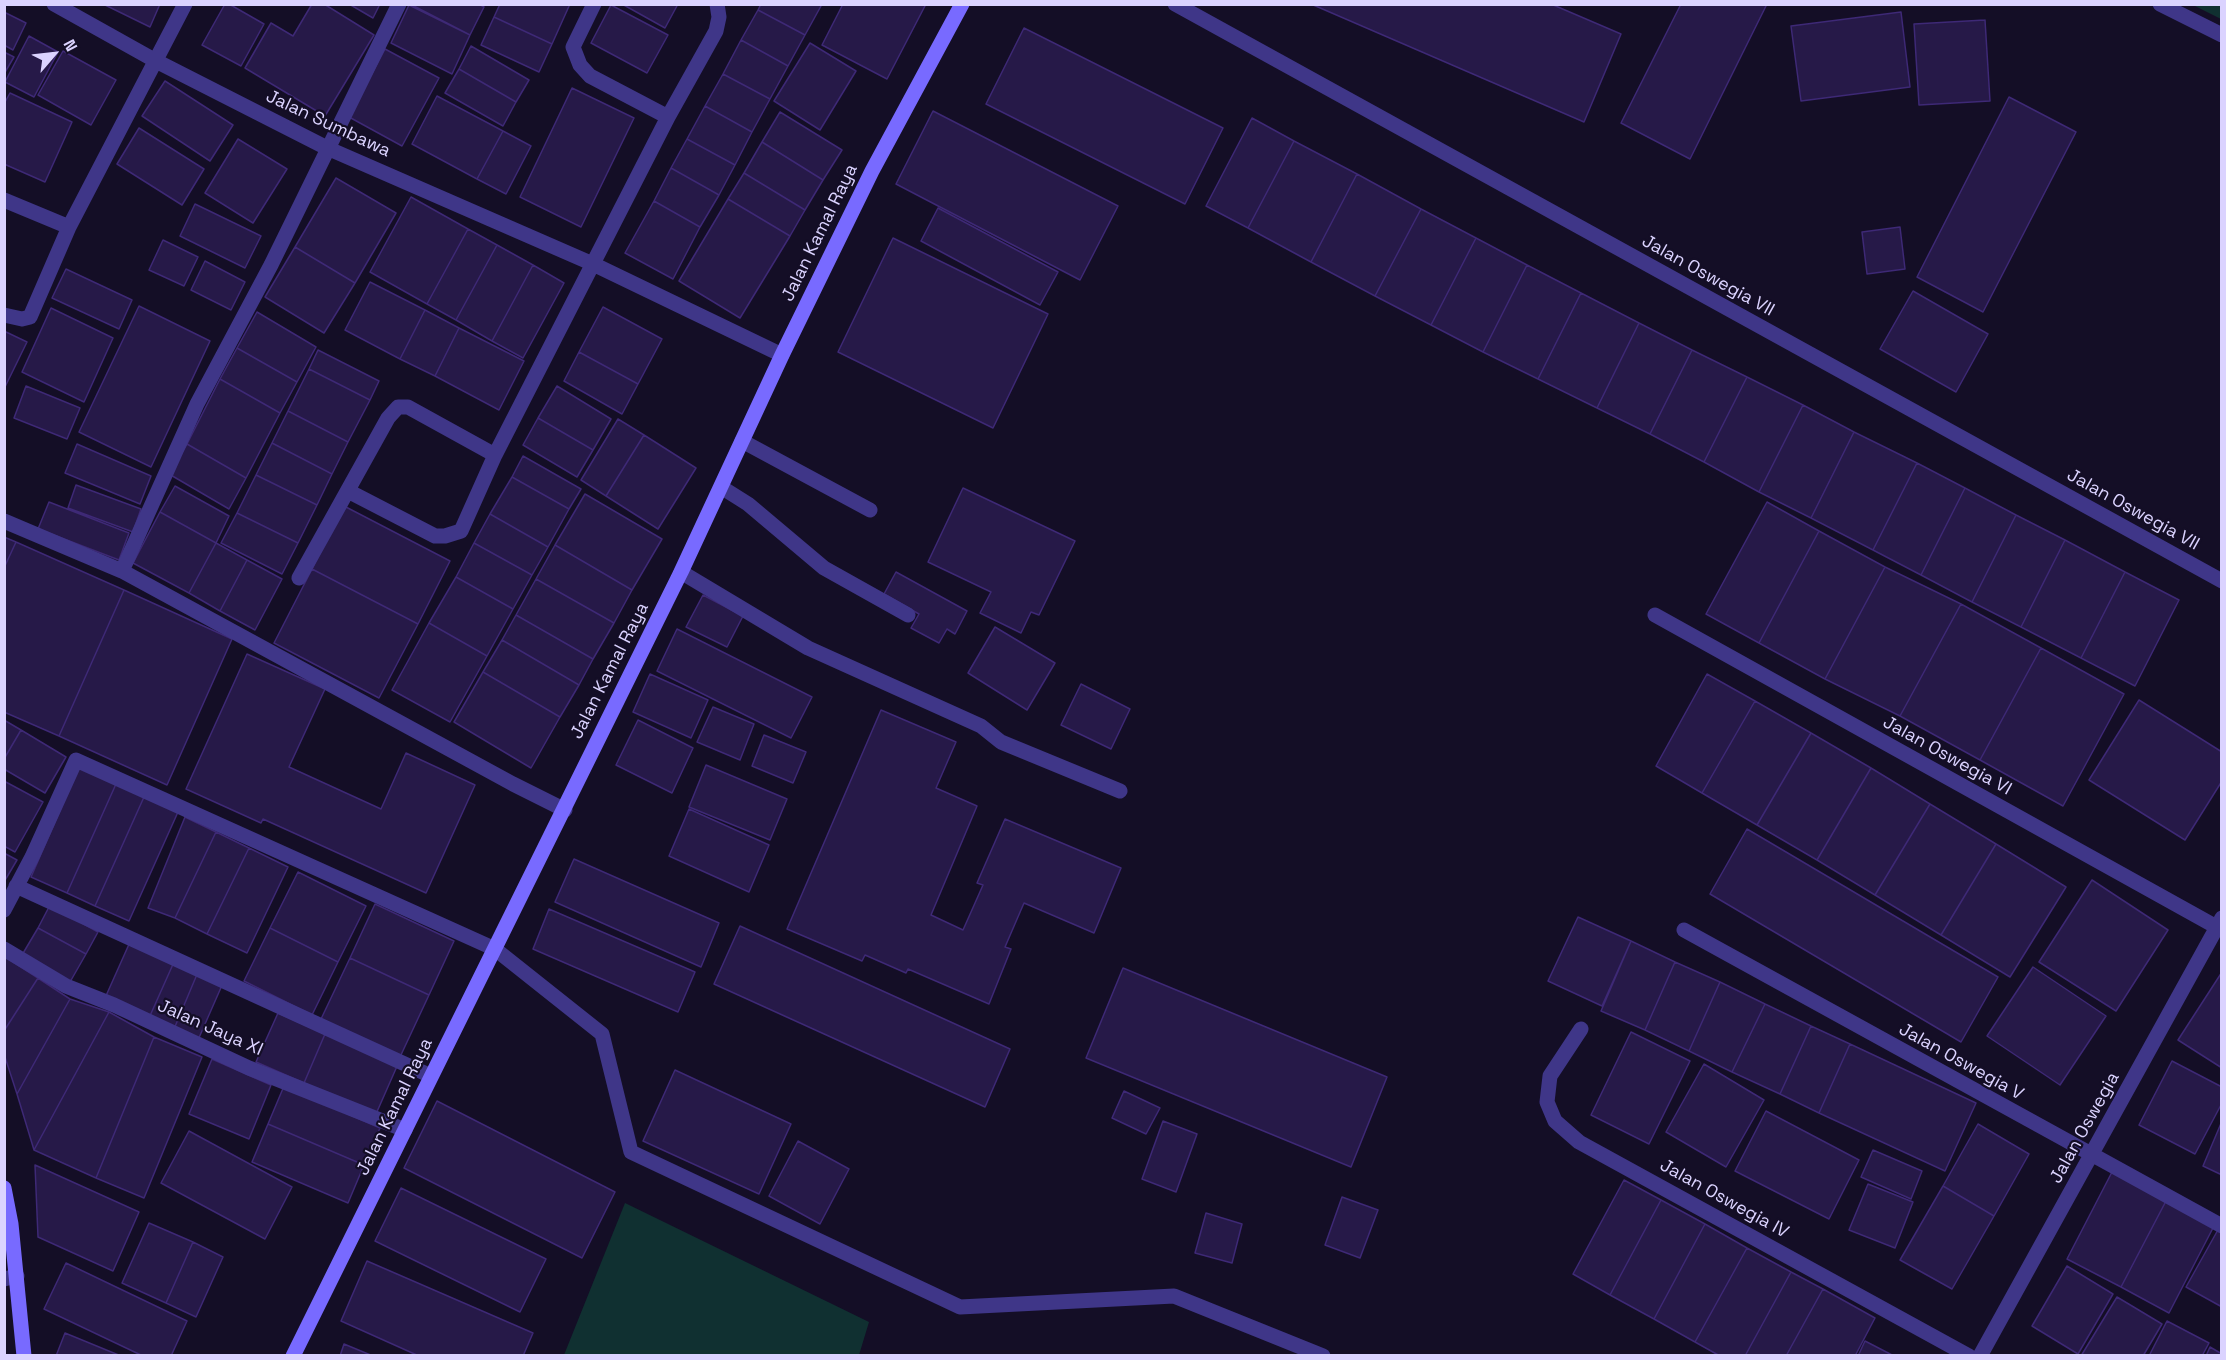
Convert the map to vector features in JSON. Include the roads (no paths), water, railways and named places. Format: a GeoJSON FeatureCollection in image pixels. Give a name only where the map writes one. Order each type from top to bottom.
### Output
{"type":"FeatureCollection","features":[{"type":"Feature","properties":{"kind":"main road","name":"Jalan Kamal Raya"},"geometry":{"type":"LineString","coordinates":[[293,1356],[565,810],[586,761],[681,572],[782,355],[872,171],[962,4]]}},
{"type":"Feature","properties":{"kind":"main road"},"geometry":{"type":"LineString","coordinates":[[4,1188],[11,1278],[24,1356]]}},
{"type":"Feature","properties":{"kind":"street","name":"Jalan Sumbawa"},"geometry":{"type":"LineString","coordinates":[[54,4],[156,61],[327,148],[593,264],[782,355]]}},
{"type":"Feature","properties":{"kind":"street"},"geometry":{"type":"LineString","coordinates":[[4,315],[22,319],[30,317],[69,227],[185,4]]}},
{"type":"Feature","properties":{"kind":"street"},"geometry":{"type":"LineString","coordinates":[[122,571],[196,404],[271,265],[399,4]]}},
{"type":"Feature","properties":{"kind":"street"},"geometry":{"type":"LineString","coordinates":[[594,4],[573,47],[580,65],[590,76],[668,117]]}},
{"type":"Feature","properties":{"kind":"street"},"geometry":{"type":"LineString","coordinates":[[348,491],[435,536],[461,531],[495,455],[668,117],[716,31],[717,4]]}},
{"type":"Feature","properties":{"kind":"street","name":"Jalan Oswegia VII"},"geometry":{"type":"LineString","coordinates":[[1175,4],[2222,581]]}},
{"type":"Feature","properties":{"kind":"street"},"geometry":{"type":"LineString","coordinates":[[2160,4],[2222,35]]}},
{"type":"Feature","properties":{"kind":"street"},"geometry":{"type":"LineString","coordinates":[[4,200],[69,227]]}},
{"type":"Feature","properties":{"kind":"street"},"geometry":{"type":"LineString","coordinates":[[299,578],[388,418],[398,406],[408,407],[495,455]]}},
{"type":"Feature","properties":{"kind":"street"},"geometry":{"type":"LineString","coordinates":[[742,441],[870,510]]}},
{"type":"Feature","properties":{"kind":"street"},"geometry":{"type":"LineString","coordinates":[[721,487],[748,504],[824,568],[908,615]]}},
{"type":"Feature","properties":{"kind":"street"},"geometry":{"type":"LineString","coordinates":[[4,521],[122,571],[565,810]]}},
{"type":"Feature","properties":{"kind":"street"},"geometry":{"type":"LineString","coordinates":[[681,572],[808,648],[981,726],[1000,742],[1120,791]]}},
{"type":"Feature","properties":{"kind":"street","name":"Jalan Oswegia VI"},"geometry":{"type":"LineString","coordinates":[[1654,615],[2220,925]]}},
{"type":"Feature","properties":{"kind":"street"},"geometry":{"type":"LineString","coordinates":[[4,910],[32,857],[76,760],[495,949],[602,1034],[631,1152],[960,1307],[1174,1296],[1323,1356]]}},
{"type":"Feature","properties":{"kind":"street"},"geometry":{"type":"LineString","coordinates":[[16,886],[431,1076]]}},
{"type":"Feature","properties":{"kind":"street","name":"Jalan Oswegia"},"geometry":{"type":"LineString","coordinates":[[1980,1356],[2220,925]]}},
{"type":"Feature","properties":{"kind":"street","name":"Jalan Oswegia V"},"geometry":{"type":"LineString","coordinates":[[1683,930],[2222,1226]]}},
{"type":"Feature","properties":{"kind":"street","name":"Jalan Jaya XI"},"geometry":{"type":"LineString","coordinates":[[4,949],[66,987],[114,1005],[249,1068],[405,1130]]}},
{"type":"Feature","properties":{"kind":"street","name":"Jalan Oswegia IV"},"geometry":{"type":"LineString","coordinates":[[1581,1029],[1550,1076],[1547,1102],[1555,1120],[1579,1142],[1969,1356]]}}]}
